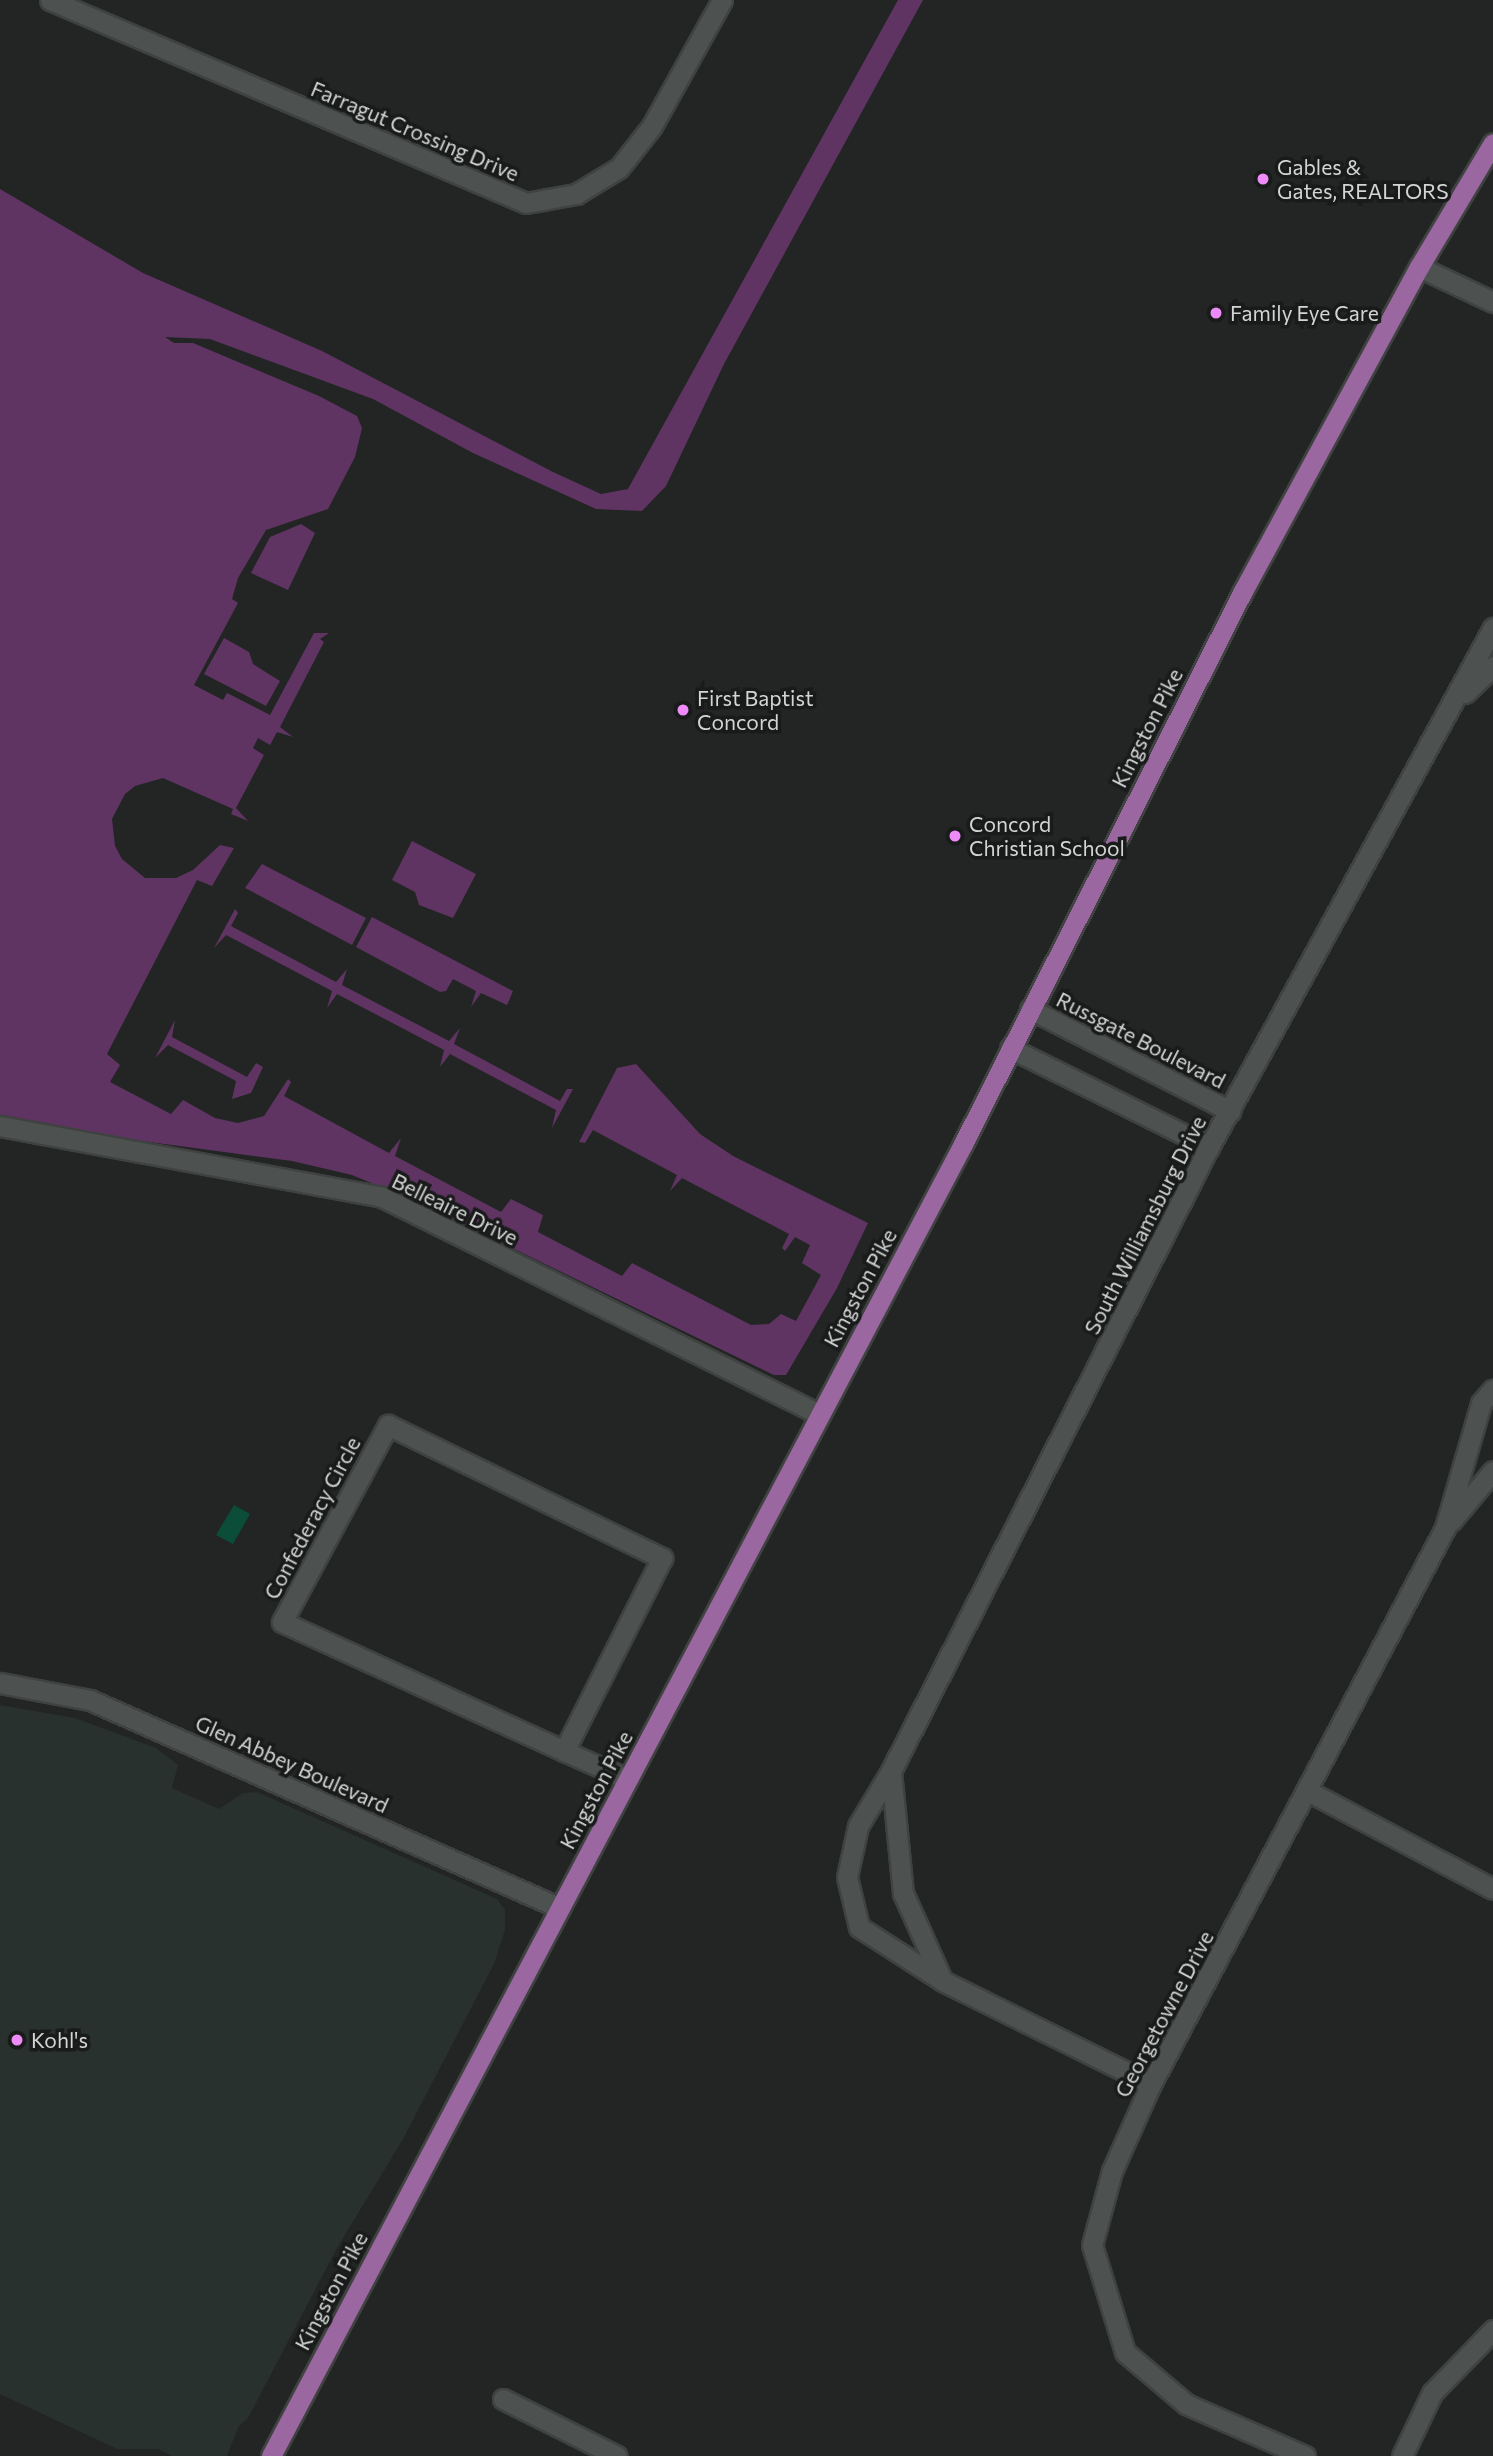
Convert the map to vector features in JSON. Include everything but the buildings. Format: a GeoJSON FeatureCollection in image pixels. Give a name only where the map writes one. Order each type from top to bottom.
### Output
{"type":"FeatureCollection","features":[{"type":"Feature","properties":{"kind":"main road","name":"Kingston Pike"},"geometry":{"type":"LineString","coordinates":[[271,2456],[820,1414],[1242,591],[1419,267],[1493,143]]}},
{"type":"Feature","properties":{"kind":"street","name":"Farragut Crossing Drive"},"geometry":{"type":"LineString","coordinates":[[50,0],[526,203],[576,194],[619,168],[652,126],[722,0]]}},
{"type":"Feature","properties":{"kind":"street"},"geometry":{"type":"LineString","coordinates":[[1419,267],[1493,302]]}},
{"type":"Feature","properties":{"kind":"street","name":"South Williamsburg Drive"},"geometry":{"type":"LineString","coordinates":[[1151,2084],[943,1981],[859,1927],[847,1877],[858,1826],[891,1771],[1209,1147],[1493,628]]}},
{"type":"Feature","properties":{"kind":"street","name":"South Williamsburg Drive"},"geometry":{"type":"LineString","coordinates":[[1452,706],[1493,666]]}},
{"type":"Feature","properties":{"kind":"street","name":"Russgate Boulevard"},"geometry":{"type":"LineString","coordinates":[[1030,1009],[1230,1111]]}},
{"type":"Feature","properties":{"kind":"street"},"geometry":{"type":"LineString","coordinates":[[1010,1048],[1209,1147]]}},
{"type":"Feature","properties":{"kind":"street","name":"Belleaire Drive"},"geometry":{"type":"LineString","coordinates":[[0,1126],[382,1197],[820,1414]]}},
{"type":"Feature","properties":{"kind":"street","name":"Georgetowne Drive"},"geometry":{"type":"LineString","coordinates":[[1446,1528],[1481,1403],[1493,1389]]}},
{"type":"Feature","properties":{"kind":"street","name":"Confederacy Circle"},"geometry":{"type":"LineString","coordinates":[[388,1425],[662,1558],[564,1751],[282,1622],[388,1425]]}},
{"type":"Feature","properties":{"kind":"street","name":"Georgetowne Drive"},"geometry":{"type":"LineString","coordinates":[[1305,2456],[1186,2404],[1125,2351],[1092,2245],[1112,2171],[1151,2084],[1446,1528],[1493,1471]]}},
{"type":"Feature","properties":{"kind":"street","name":"Glen Abbey Boulevard"},"geometry":{"type":"LineString","coordinates":[[0,1683],[90,1700],[560,1908]]}},
{"type":"Feature","properties":{"kind":"street"},"geometry":{"type":"LineString","coordinates":[[564,1751],[627,1779]]}},
{"type":"Feature","properties":{"kind":"street"},"geometry":{"type":"LineString","coordinates":[[891,1771],[903,1893],[943,1981]]}},
{"type":"Feature","properties":{"kind":"street"},"geometry":{"type":"LineString","coordinates":[[1308,1791],[1493,1889]]}},
{"type":"Feature","properties":{"kind":"street"},"geometry":{"type":"LineString","coordinates":[[1402,2456],[1432,2393],[1493,2330]]}},
{"type":"Feature","properties":{"kind":"street"},"geometry":{"type":"LineString","coordinates":[[503,2399],[617,2456]]}},
{"type":"Feature","properties":{"kind":"shaded area"},"geometry":{"type":"Polygon","coordinates":[[[898,0],[923,0],[724,364],[666,486],[642,511],[596,509],[473,453],[373,399],[210,339],[165,337],[174,343],[193,343],[319,396],[357,416],[362,428],[355,457],[328,509],[266,530],[238,578],[232,599],[238,603],[194,685],[223,700],[227,693],[270,715],[314,633],[329,633],[320,639],[324,642],[280,727],[293,737],[277,732],[270,745],[258,738],[253,748],[264,755],[236,808],[248,821],[231,814],[233,809],[163,778],[135,786],[125,794],[112,819],[115,846],[122,859],[145,878],[176,878],[193,870],[220,845],[234,848],[212,886],[197,880],[107,1054],[120,1065],[110,1082],[171,1114],[183,1100],[215,1118],[238,1123],[264,1116],[288,1079],[291,1082],[284,1096],[389,1153],[401,1138],[395,1156],[501,1212],[511,1199],[543,1215],[538,1232],[622,1276],[632,1263],[751,1325],[769,1324],[781,1314],[796,1321],[821,1275],[802,1263],[810,1245],[795,1237],[785,1251],[782,1248],[789,1234],[682,1178],[670,1191],[677,1175],[593,1130],[585,1143],[579,1142],[617,1068],[636,1064],[700,1134],[733,1156],[868,1223],[837,1288],[786,1375],[774,1375],[415,1201],[352,1175],[292,1161],[0,1122],[0,189],[143,273],[322,351],[553,472],[601,494],[628,489],[898,0]]]}},
{"type":"Feature","properties":{"kind":"shaded area"},"geometry":{"type":"Polygon","coordinates":[[[301,524],[315,533],[288,590],[251,573],[270,537],[301,524]]]}},
{"type":"Feature","properties":{"kind":"shaded area"},"geometry":{"type":"Polygon","coordinates":[[[224,638],[249,652],[253,664],[280,681],[266,706],[204,674],[224,638]]]}},
{"type":"Feature","properties":{"kind":"shaded area"},"geometry":{"type":"Polygon","coordinates":[[[412,841],[476,874],[453,918],[419,905],[415,892],[392,880],[412,841]]]}},
{"type":"Feature","properties":{"kind":"shaded area"},"geometry":{"type":"Polygon","coordinates":[[[262,864],[366,918],[352,945],[245,888],[262,864]]]}},
{"type":"Feature","properties":{"kind":"shaded area"},"geometry":{"type":"Polygon","coordinates":[[[235,909],[238,913],[231,926],[336,982],[347,969],[342,985],[449,1041],[460,1028],[454,1044],[560,1101],[567,1089],[573,1089],[552,1128],[556,1110],[450,1054],[440,1067],[444,1050],[337,994],[327,1008],[332,991],[226,935],[214,948],[235,909]]]}},
{"type":"Feature","properties":{"kind":"shaded area"},"geometry":{"type":"Polygon","coordinates":[[[372,917],[513,991],[507,1005],[481,993],[471,1007],[476,991],[453,979],[446,991],[440,992],[356,947],[372,917]]]}},
{"type":"Feature","properties":{"kind":"shaded area"},"geometry":{"type":"Polygon","coordinates":[[[175,1020],[172,1037],[247,1077],[256,1063],[263,1067],[251,1093],[232,1099],[236,1081],[168,1045],[155,1058],[175,1020]]]}},
{"type":"Feature","properties":{"kind":"shaded area"},"geometry":{"type":"Polygon","coordinates":[[[234,1505],[250,1514],[233,1544],[216,1535],[234,1505]]]}},
{"type":"Feature","properties":{"kind":"shaded area"},"geometry":{"type":"Polygon","coordinates":[[[0,1705],[75,1718],[156,1748],[178,1765],[172,1788],[219,1809],[243,1793],[257,1792],[497,1899],[505,1910],[505,1930],[494,1964],[403,2139],[337,2248],[248,2418],[239,2426],[227,2456],[172,2456],[158,2449],[117,2449],[0,2394],[0,1705]]]}},
{"type":"Feature","properties":{"kind":"place","name":"Gables & Gates, REALTORS"},"geometry":{"type":"Point","coordinates":[1263,179]}},
{"type":"Feature","properties":{"kind":"place","name":"Family Eye Care"},"geometry":{"type":"Point","coordinates":[1216,313]}},
{"type":"Feature","properties":{"kind":"place","name":"First Baptist Concord"},"geometry":{"type":"Point","coordinates":[683,710]}},
{"type":"Feature","properties":{"kind":"place","name":"Concord Christian School"},"geometry":{"type":"Point","coordinates":[955,836]}},
{"type":"Feature","properties":{"kind":"place","name":"Kohl's"},"geometry":{"type":"Point","coordinates":[17,2040]}}]}
